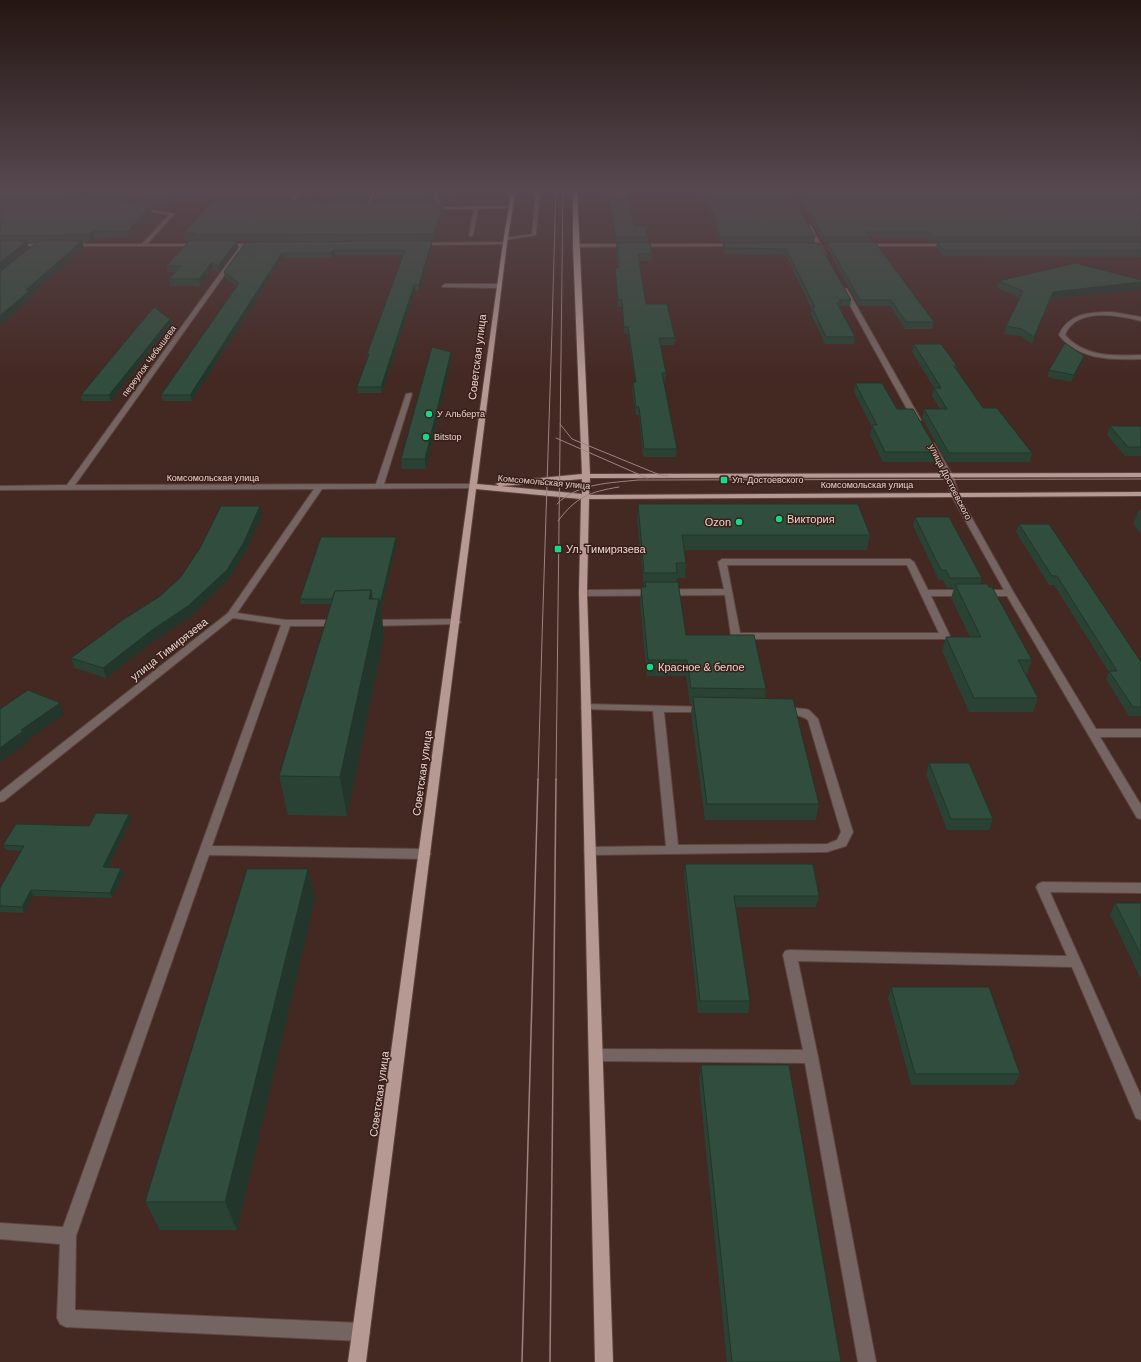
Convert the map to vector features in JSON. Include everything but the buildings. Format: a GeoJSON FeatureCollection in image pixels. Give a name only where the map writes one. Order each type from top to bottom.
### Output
{"type":"FeatureCollection","features":[{"type":"Feature","properties":{"kind":"main road","name":"Советская улица"},"geometry":{"type":"LineString","coordinates":[[357,1362],[474,486],[504,252]]}},
{"type":"Feature","properties":{"kind":"main road"},"geometry":{"type":"LineString","coordinates":[[576,252],[586,476],[583,592],[604,1362]]}},
{"type":"Feature","properties":{"kind":"main road","name":"Комсомольская улица"},"geometry":{"type":"LineString","coordinates":[[474,486],[586,476],[1141,475]]}},
{"type":"Feature","properties":{"kind":"main road","name":"Комсомольская улица"},"geometry":{"type":"LineString","coordinates":[[474,486],[586,497],[1141,494]]}},
{"type":"Feature","properties":{"kind":"street","name":"переулок Чебышева"},"geometry":{"type":"LineString","coordinates":[[69,488],[239,252]]}},
{"type":"Feature","properties":{"kind":"street"},"geometry":{"type":"LineString","coordinates":[[823,252],[827,259]]}},
{"type":"Feature","properties":{"kind":"street"},"geometry":{"type":"LineString","coordinates":[[445,286],[499,286]]}},
{"type":"Feature","properties":{"kind":"street"},"geometry":{"type":"LineString","coordinates":[[842,286],[919,423]]}},
{"type":"Feature","properties":{"kind":"street"},"geometry":{"type":"LineString","coordinates":[[1141,319],[1122,314],[1085,316],[1072,320],[1066,326],[1062,336],[1076,348],[1088,352],[1107,356],[1141,357]]}},
{"type":"Feature","properties":{"kind":"street"},"geometry":{"type":"LineString","coordinates":[[379,487],[408,394]]}},
{"type":"Feature","properties":{"kind":"street","name":"улица Достоевского"},"geometry":{"type":"LineString","coordinates":[[927,437],[948,476],[955,495],[1010,593],[1141,815]]}},
{"type":"Feature","properties":{"kind":"street","name":"Комсомольская улица"},"geometry":{"type":"LineString","coordinates":[[0,488],[319,488],[474,486]]}},
{"type":"Feature","properties":{"kind":"street","name":"улица Тимирязева"},"geometry":{"type":"LineString","coordinates":[[0,798],[231,615],[319,488]]}},
{"type":"Feature","properties":{"kind":"street"},"geometry":{"type":"LineString","coordinates":[[722,562],[910,562],[945,636],[736,636],[729,592],[722,562]]}},
{"type":"Feature","properties":{"kind":"street"},"geometry":{"type":"LineString","coordinates":[[583,592],[729,592]]}},
{"type":"Feature","properties":{"kind":"street"},"geometry":{"type":"LineString","coordinates":[[925,593],[1010,593]]}},
{"type":"Feature","properties":{"kind":"street"},"geometry":{"type":"LineString","coordinates":[[231,615],[286,623],[347,623]]}},
{"type":"Feature","properties":{"kind":"street"},"geometry":{"type":"LineString","coordinates":[[363,623],[456,622]]}},
{"type":"Feature","properties":{"kind":"street"},"geometry":{"type":"LineString","coordinates":[[286,623],[68,1236],[66,1318],[361,1332]]}},
{"type":"Feature","properties":{"kind":"street"},"geometry":{"type":"LineString","coordinates":[[586,707],[720,709]]}},
{"type":"Feature","properties":{"kind":"street"},"geometry":{"type":"LineString","coordinates":[[658,708],[673,851]]}},
{"type":"Feature","properties":{"kind":"street"},"geometry":{"type":"LineString","coordinates":[[590,851],[827,848],[842,843],[847,832],[813,719],[805,712],[776,710]]}},
{"type":"Feature","properties":{"kind":"street"},"geometry":{"type":"LineString","coordinates":[[1093,733],[1141,733]]}},
{"type":"Feature","properties":{"kind":"street"},"geometry":{"type":"LineString","coordinates":[[205,850],[425,854]]}},
{"type":"Feature","properties":{"kind":"street"},"geometry":{"type":"LineString","coordinates":[[1141,888],[1042,887],[1141,1113]]}},
{"type":"Feature","properties":{"kind":"street"},"geometry":{"type":"LineString","coordinates":[[867,1362],[811,1056],[790,955],[1076,962]]}},
{"type":"Feature","properties":{"kind":"street"},"geometry":{"type":"LineString","coordinates":[[596,1055],[811,1056]]}},
{"type":"Feature","properties":{"kind":"street"},"geometry":{"type":"LineString","coordinates":[[0,1231],[68,1236]]}},
{"type":"Feature","properties":{"kind":"tram line"},"geometry":{"type":"LineString","coordinates":[[538,780],[554,252]]}},
{"type":"Feature","properties":{"kind":"tram line"},"geometry":{"type":"LineString","coordinates":[[560,424],[562,252]]}},
{"type":"Feature","properties":{"kind":"tram line"},"geometry":{"type":"LineString","coordinates":[[560,424],[560,440]]}},
{"type":"Feature","properties":{"kind":"tram line"},"geometry":{"type":"LineString","coordinates":[[560,424],[572,439],[660,475],[668,476]]}},
{"type":"Feature","properties":{"kind":"tram line"},"geometry":{"type":"LineString","coordinates":[[556,438],[560,440]]}},
{"type":"Feature","properties":{"kind":"tram line"},"geometry":{"type":"LineString","coordinates":[[559,502],[560,440]]}},
{"type":"Feature","properties":{"kind":"tram line"},"geometry":{"type":"LineString","coordinates":[[560,440],[647,478]]}},
{"type":"Feature","properties":{"kind":"tram line"},"geometry":{"type":"LineString","coordinates":[[559,502],[565,497],[584,488],[606,483],[638,480],[1141,479]]}},
{"type":"Feature","properties":{"kind":"tram line"},"geometry":{"type":"LineString","coordinates":[[559,520],[571,506],[584,497],[599,491],[619,487]]}},
{"type":"Feature","properties":{"kind":"tram line"},"geometry":{"type":"LineString","coordinates":[[559,502],[559,520]]}},
{"type":"Feature","properties":{"kind":"tram line"},"geometry":{"type":"LineString","coordinates":[[556,780],[559,520]]}},
{"type":"Feature","properties":{"kind":"tram line"},"geometry":{"type":"LineString","coordinates":[[522,1362],[538,779]]}},
{"type":"Feature","properties":{"kind":"tram line"},"geometry":{"type":"LineString","coordinates":[[550,1362],[556,779]]}},
{"type":"Feature","properties":{"kind":"place","name":"У Альберта"},"geometry":{"type":"Point","coordinates":[429,414]}},
{"type":"Feature","properties":{"kind":"place","name":"Bitstop"},"geometry":{"type":"Point","coordinates":[426,437]}},
{"type":"Feature","properties":{"kind":"place","name":"Ул. Достоевского"},"geometry":{"type":"Point","coordinates":[724,480]}},
{"type":"Feature","properties":{"kind":"place","name":"Виктория"},"geometry":{"type":"Point","coordinates":[779,519]}},
{"type":"Feature","properties":{"kind":"place","name":"Ozon"},"geometry":{"type":"Point","coordinates":[739,522]}},
{"type":"Feature","properties":{"kind":"place","name":"Ул. Тимирязева"},"geometry":{"type":"Point","coordinates":[558,549]}},
{"type":"Feature","properties":{"kind":"place","name":"Красное & белое"},"geometry":{"type":"Point","coordinates":[650,667]}}]}
